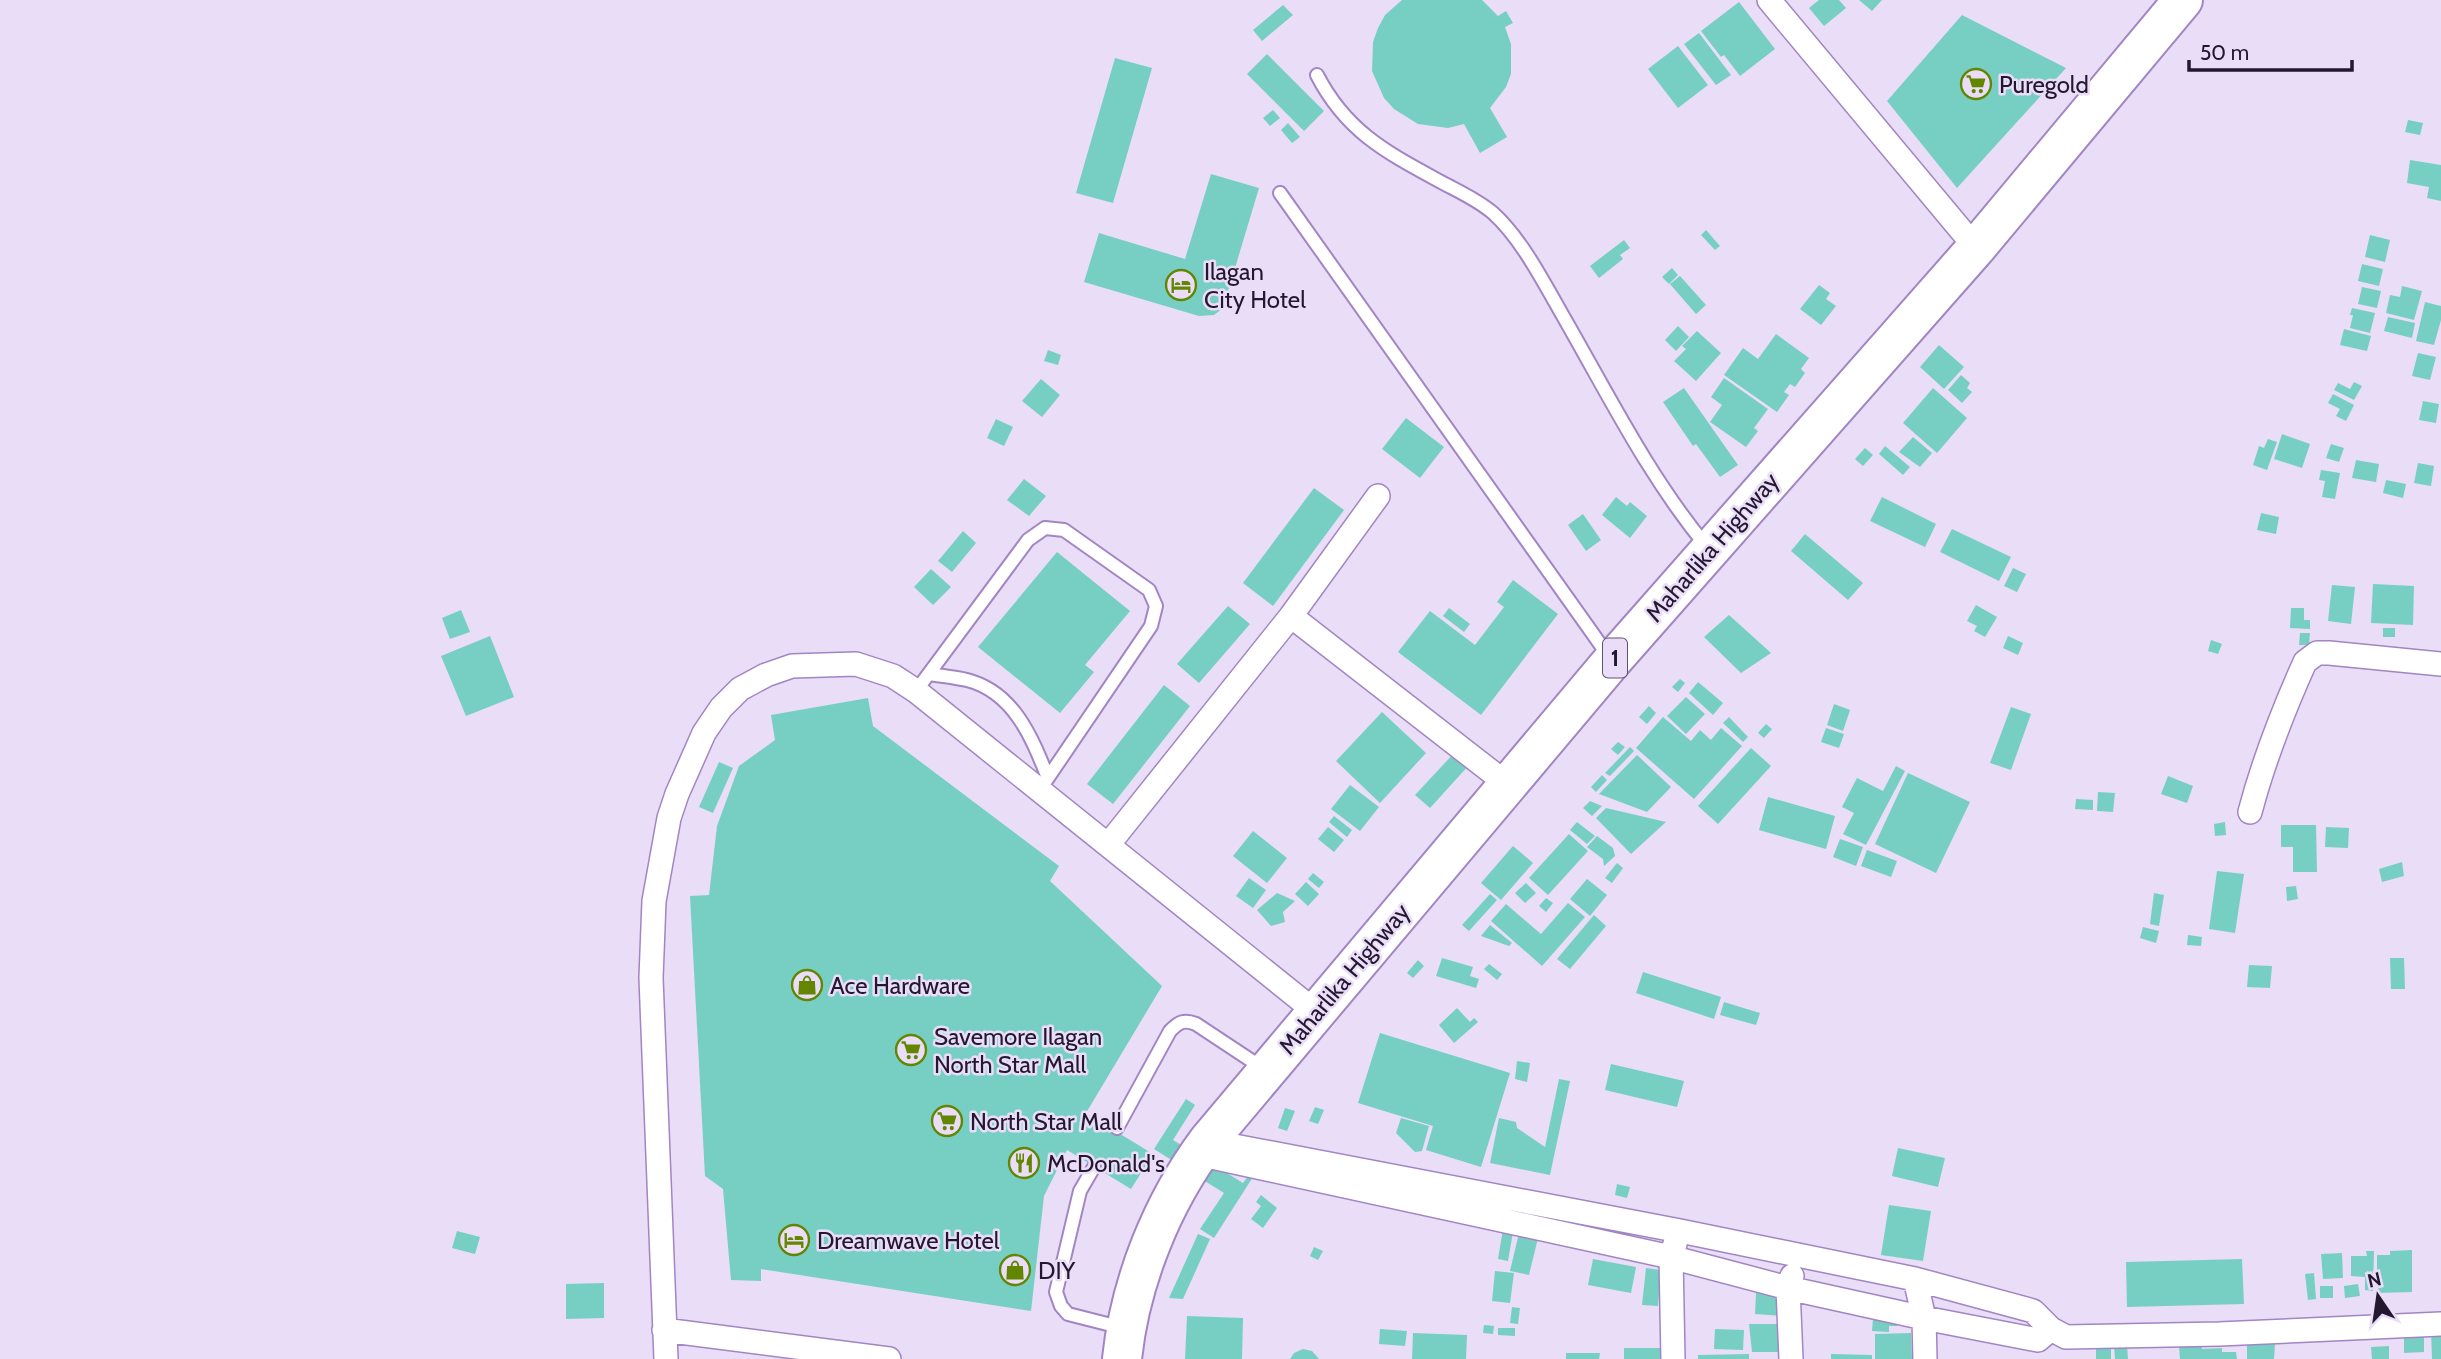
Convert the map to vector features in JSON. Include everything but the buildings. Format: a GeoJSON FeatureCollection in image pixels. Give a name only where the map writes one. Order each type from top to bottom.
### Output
{"type":"FeatureCollection","features":[{"type":"Feature","properties":{"kind":"highway","name":"Maharlika Highway"},"geometry":{"type":"LineString","coordinates":[[1124,1344],[1143,1262],[1173,1197],[1203,1148],[1612,661],[1976,248],[2154,17],[2183,0]]}},
{"type":"Feature","properties":{"kind":"street"},"geometry":{"type":"LineString","coordinates":[[1769,0],[1976,248]]}},
{"type":"Feature","properties":{"kind":"street"},"geometry":{"type":"LineString","coordinates":[[1108,845],[1291,616],[1378,496]]}},
{"type":"Feature","properties":{"kind":"street"},"geometry":{"type":"LineString","coordinates":[[1291,616],[1507,784]]}},
{"type":"Feature","properties":{"kind":"street"},"geometry":{"type":"LineString","coordinates":[[2250,812],[2279,718],[2305,662],[2311,656],[2329,653],[2441,664]]}},
{"type":"Feature","properties":{"kind":"street"},"geometry":{"type":"LineString","coordinates":[[666,1359],[651,978],[654,901],[669,818],[704,733],[721,708],[740,689],[766,675],[792,666],[856,664],[923,683],[1044,784],[1108,845],[1317,1013]]}},
{"type":"Feature","properties":{"kind":"street"},"geometry":{"type":"LineString","coordinates":[[1203,1148],[1680,1231],[1915,1279],[2033,1311],[2043,1342]]}},
{"type":"Feature","properties":{"kind":"street"},"geometry":{"type":"LineString","coordinates":[[1203,1148],[1788,1288],[2043,1342],[2066,1337],[2099,1338],[2441,1324]]}},
{"type":"Feature","properties":{"kind":"street"},"geometry":{"type":"LineString","coordinates":[[1673,1359],[1671,1258],[1680,1231]]}},
{"type":"Feature","properties":{"kind":"street"},"geometry":{"type":"LineString","coordinates":[[1791,1359],[1788,1288],[1799,1257]]}},
{"type":"Feature","properties":{"kind":"street"},"geometry":{"type":"LineString","coordinates":[[1915,1279],[1924,1318],[1924,1359]]}},
{"type":"Feature","properties":{"kind":"street"},"geometry":{"type":"LineString","coordinates":[[664,1329],[889,1359]]}},
{"type":"Feature","properties":{"kind":"lane"},"geometry":{"type":"LineString","coordinates":[[1317,75],[1336,108],[1353,127],[1390,155],[1477,201],[1495,215],[1529,258],[1645,461],[1679,513],[1709,549]]}},
{"type":"Feature","properties":{"kind":"lane"},"geometry":{"type":"LineString","coordinates":[[1280,193],[1612,661]]}},
{"type":"Feature","properties":{"kind":"lane"},"geometry":{"type":"LineString","coordinates":[[923,683],[1028,540],[1045,528],[1065,530],[1149,590],[1156,606],[1151,626],[1044,784]]}},
{"type":"Feature","properties":{"kind":"lane"},"geometry":{"type":"LineString","coordinates":[[923,683],[969,680],[993,690],[1018,714],[1034,742],[1044,784]]}},
{"type":"Feature","properties":{"kind":"lane"},"geometry":{"type":"LineString","coordinates":[[1117,1128],[1170,1031],[1178,1022],[1187,1020],[1196,1024],[1267,1071]]}},
{"type":"Feature","properties":{"kind":"lane"},"geometry":{"type":"LineString","coordinates":[[1094,1167],[1080,1191],[1056,1292],[1061,1306],[1068,1314],[1124,1344]]}},
{"type":"Feature","properties":{"kind":"place","name":"Puregold"},"geometry":{"type":"Point","coordinates":[1976,84]}},
{"type":"Feature","properties":{"kind":"place","name":"Ilagan City Hotel"},"geometry":{"type":"Point","coordinates":[1181,285]}},
{"type":"Feature","properties":{"kind":"place","name":"Ace Hardware"},"geometry":{"type":"Point","coordinates":[807,985]}},
{"type":"Feature","properties":{"kind":"place","name":"Savemore Ilagan North Star Mall"},"geometry":{"type":"Point","coordinates":[911,1050]}},
{"type":"Feature","properties":{"kind":"place","name":"North Star Mall"},"geometry":{"type":"Point","coordinates":[947,1121]}},
{"type":"Feature","properties":{"kind":"place","name":"McDonald's"},"geometry":{"type":"Point","coordinates":[1024,1163]}},
{"type":"Feature","properties":{"kind":"place","name":"Dreamwave Hotel"},"geometry":{"type":"Point","coordinates":[794,1240]}},
{"type":"Feature","properties":{"kind":"place","name":"DIY"},"geometry":{"type":"Point","coordinates":[1015,1270]}}]}
